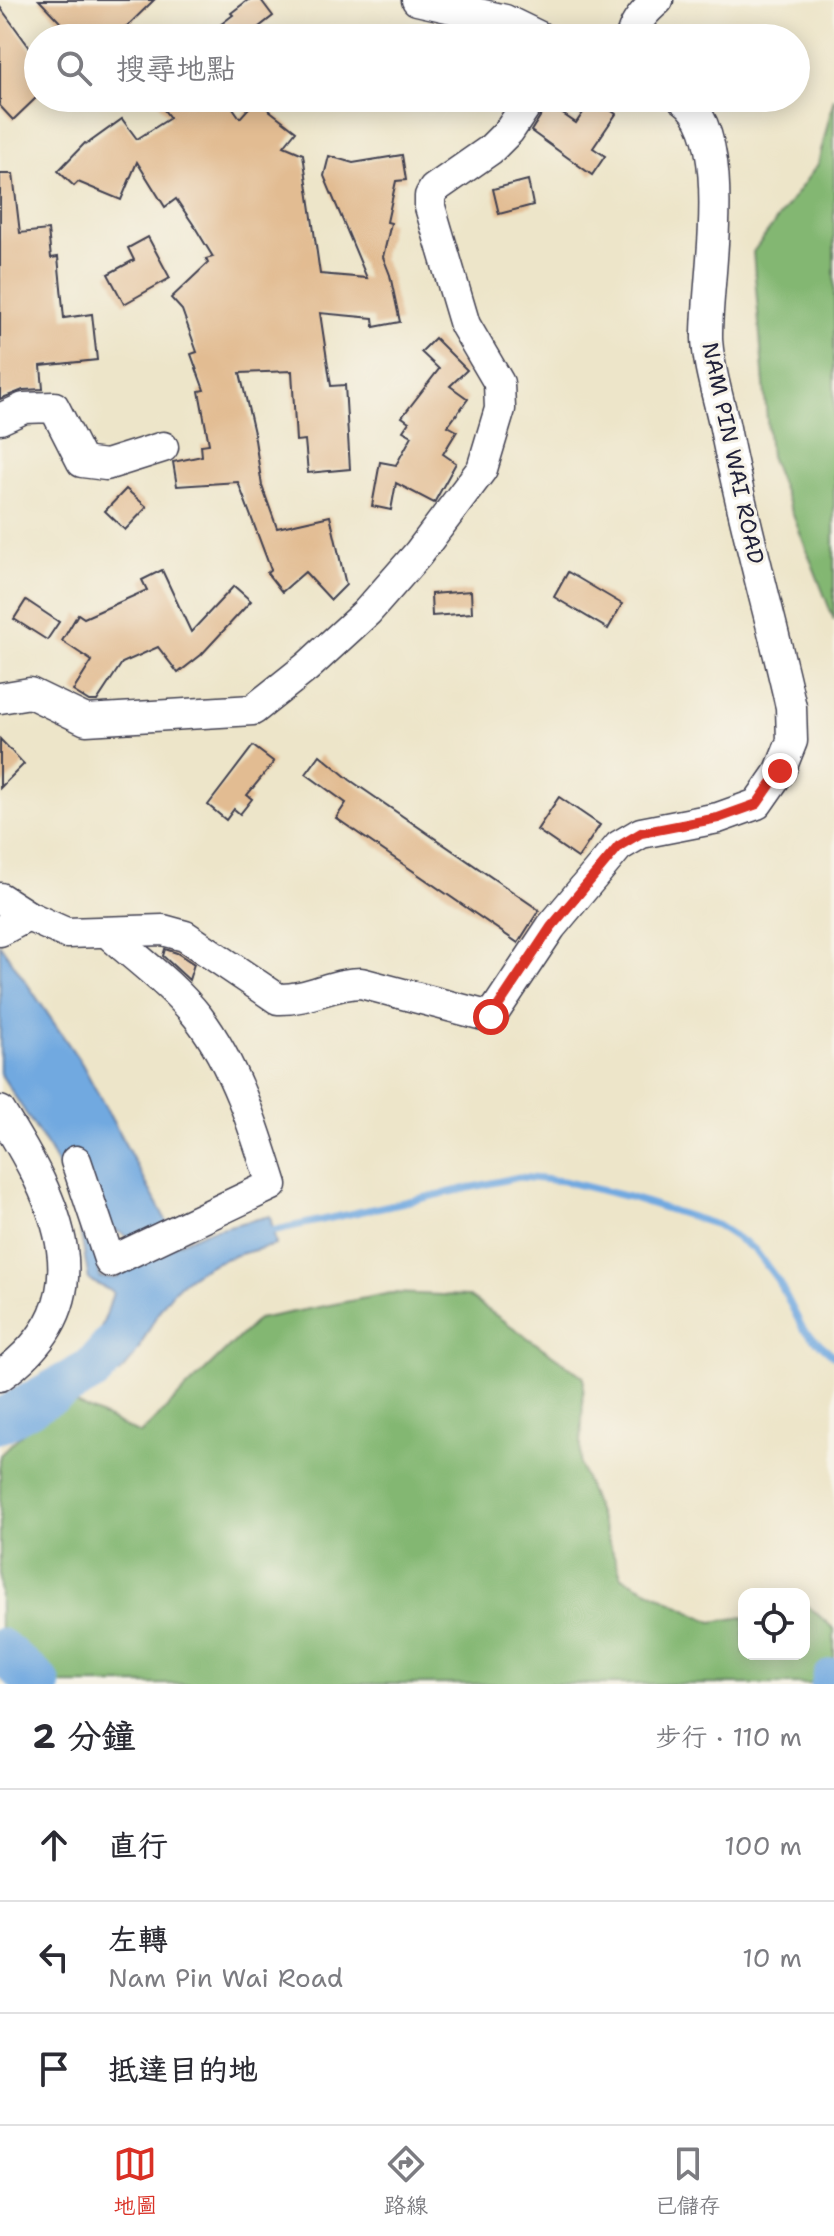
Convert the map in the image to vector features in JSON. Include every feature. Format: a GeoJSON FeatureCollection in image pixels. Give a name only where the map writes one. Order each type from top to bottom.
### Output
{"type":"FeatureCollection","features":[{"type":"Feature","properties":{"kind":"street"},"geometry":{"type":"LineString","coordinates":[[417,0],[513,24]]}},
{"type":"Feature","properties":{"kind":"street"},"geometry":{"type":"LineString","coordinates":[[637,24],[658,0]]}},
{"type":"Feature","properties":{"kind":"street"},"geometry":{"type":"LineString","coordinates":[[0,698],[30,693],[86,720],[253,710],[307,667],[367,612],[418,554],[482,469],[500,409],[499,383],[465,325],[430,207],[430,196],[434,189],[490,150],[509,131],[522,112]]}},
{"type":"Feature","properties":{"kind":"street","name":"NAM PIN WAI ROAD"},"geometry":{"type":"LineString","coordinates":[[108,933],[163,930],[185,936],[278,999],[297,1000],[349,983],[361,983],[491,1017],[551,927],[619,846],[641,833],[718,818],[757,804],[780,771],[792,741],[791,707],[735,481],[707,341],[716,190],[712,147],[695,112]]}},
{"type":"Feature","properties":{"kind":"street"},"geometry":{"type":"LineString","coordinates":[[0,419],[24,408],[54,407],[82,462],[106,465],[163,447]]}},
{"type":"Feature","properties":{"kind":"street"},"geometry":{"type":"LineString","coordinates":[[8,918],[66,933],[108,933],[168,985],[197,1016],[220,1051],[240,1093],[272,1185],[110,1262],[76,1161]]}},
{"type":"Feature","properties":{"kind":"street"},"geometry":{"type":"LineString","coordinates":[[0,1111],[25,1150],[47,1194],[59,1231],[63,1262],[61,1294],[52,1322],[36,1346],[0,1376]]}},
{"type":"Feature","properties":{"kind":"green space"},"geometry":{"type":"Polygon","coordinates":[[[834,98],[834,620],[770,456],[753,252],[818,164],[834,98]]]}},
{"type":"Feature","properties":{"kind":"green space"},"geometry":{"type":"Polygon","coordinates":[[[391,1293],[468,1296],[584,1377],[580,1465],[622,1577],[712,1622],[738,1618],[738,1660],[810,1660],[810,1608],[834,1629],[834,1684],[23,1684],[0,1665],[0,1455],[60,1396],[140,1434],[258,1319],[391,1293]]]}},
{"type":"Feature","properties":{"kind":"water"},"geometry":{"type":"Polygon","coordinates":[[[0,944],[82,1064],[168,1224],[131,1239],[110,1227],[97,1257],[100,1278],[118,1278],[123,1269],[204,1232],[270,1216],[276,1245],[217,1262],[178,1286],[162,1306],[125,1368],[78,1394],[63,1374],[96,1338],[113,1292],[89,1280],[76,1207],[65,1180],[0,1073],[0,944]]]}},
{"type":"Feature","properties":{"kind":"building"},"geometry":{"type":"Polygon","coordinates":[[[39,0],[154,0],[129,24],[62,24],[39,0]]]}},
{"type":"Feature","properties":{"kind":"building"},"geometry":{"type":"Polygon","coordinates":[[[248,0],[261,0],[273,16],[263,24],[221,24],[233,15],[231,13],[248,0]]]}},
{"type":"Feature","properties":{"kind":"building"},"geometry":{"type":"Polygon","coordinates":[[[0,7],[24,40],[24,109],[13,120],[0,106],[0,7]]]}},
{"type":"Feature","properties":{"kind":"building"},"geometry":{"type":"Polygon","coordinates":[[[166,112],[236,112],[240,118],[245,112],[271,112],[296,131],[284,146],[303,154],[320,274],[367,278],[324,176],[329,156],[353,163],[402,155],[406,180],[396,181],[383,257],[400,322],[374,327],[373,318],[320,313],[331,386],[345,385],[350,469],[308,473],[305,440],[296,441],[292,371],[240,373],[262,486],[277,528],[330,516],[346,585],[331,600],[305,572],[282,592],[267,573],[271,570],[238,482],[177,486],[173,462],[202,456],[201,445],[209,444],[199,391],[204,390],[191,354],[197,352],[182,310],[171,298],[208,263],[206,259],[213,257],[193,224],[176,199],[165,207],[137,162],[121,200],[78,182],[74,186],[58,171],[85,143],[122,119],[137,139],[170,118],[166,112]]]}},
{"type":"Feature","properties":{"kind":"building"},"geometry":{"type":"Polygon","coordinates":[[[543,112],[560,112],[576,123],[583,112],[616,114],[593,148],[605,156],[592,175],[531,131],[543,112]]]}},
{"type":"Feature","properties":{"kind":"building"},"geometry":{"type":"Polygon","coordinates":[[[0,174],[13,174],[20,233],[48,230],[51,258],[58,257],[64,318],[92,314],[97,360],[41,366],[43,389],[23,390],[0,399],[0,174]]]}},
{"type":"Feature","properties":{"kind":"building"},"geometry":{"type":"Polygon","coordinates":[[[528,180],[533,205],[499,214],[493,189],[528,180]]]}},
{"type":"Feature","properties":{"kind":"building"},"geometry":{"type":"Polygon","coordinates":[[[148,237],[170,278],[124,304],[108,274],[134,260],[128,248],[148,237]]]}},
{"type":"Feature","properties":{"kind":"building"},"geometry":{"type":"Polygon","coordinates":[[[435,338],[467,370],[450,386],[468,399],[448,426],[457,431],[443,454],[456,463],[434,503],[396,483],[391,510],[372,506],[380,462],[396,465],[412,436],[403,431],[409,422],[402,417],[439,369],[421,352],[435,338]]]}},
{"type":"Feature","properties":{"kind":"building"},"geometry":{"type":"Polygon","coordinates":[[[126,489],[147,507],[125,530],[105,511],[126,489]]]}},
{"type":"Feature","properties":{"kind":"building"},"geometry":{"type":"Polygon","coordinates":[[[162,570],[191,632],[234,586],[251,601],[201,655],[178,673],[158,647],[122,663],[97,701],[89,701],[73,691],[92,661],[62,641],[78,614],[84,618],[147,590],[142,580],[162,570]]]}},
{"type":"Feature","properties":{"kind":"building"},"geometry":{"type":"Polygon","coordinates":[[[568,572],[622,604],[608,629],[554,597],[568,572]]]}},
{"type":"Feature","properties":{"kind":"building"},"geometry":{"type":"Polygon","coordinates":[[[471,591],[472,613],[432,616],[431,594],[471,591]]]}},
{"type":"Feature","properties":{"kind":"building"},"geometry":{"type":"Polygon","coordinates":[[[26,600],[59,622],[47,640],[14,619],[26,600]]]}},
{"type":"Feature","properties":{"kind":"building"},"geometry":{"type":"Polygon","coordinates":[[[0,739],[24,764],[0,788],[0,739]]]}},
{"type":"Feature","properties":{"kind":"building"},"geometry":{"type":"Polygon","coordinates":[[[253,746],[274,762],[247,795],[252,799],[240,814],[234,809],[226,820],[208,805],[253,746]]]}},
{"type":"Feature","properties":{"kind":"building"},"geometry":{"type":"Polygon","coordinates":[[[320,755],[350,780],[539,910],[518,943],[336,818],[346,803],[306,774],[320,755]]]}},
{"type":"Feature","properties":{"kind":"building"},"geometry":{"type":"Polygon","coordinates":[[[559,797],[600,825],[578,858],[537,830],[559,797]]]}},
{"type":"Feature","properties":{"kind":"building"},"geometry":{"type":"Polygon","coordinates":[[[165,949],[194,964],[189,980],[163,956],[165,949]]]}},
{"type":"Feature","properties":{"kind":"waterway"},"geometry":{"type":"LineString","coordinates":[[267,1232],[519,1177],[563,1181],[629,1197],[717,1225],[755,1250],[779,1282],[803,1329],[834,1356]]}},
{"type":"Feature","properties":{"kind":"waterway"},"geometry":{"type":"LineString","coordinates":[[0,1421],[93,1370],[116,1343]]}},
{"type":"Feature","properties":{"kind":"waterway"},"geometry":{"type":"LineString","coordinates":[[0,1650],[39,1684]]}},
{"type":"Feature","properties":{"kind":"waterway"},"geometry":{"type":"LineString","coordinates":[[833,1684],[834,1680]]}},
{"type":"Feature","properties":{"kind":"route"},"geometry":{"type":"LineString","coordinates":[[491,1017],[551,927],[619,846],[641,833],[718,818],[757,804],[780,771]]}}]}
